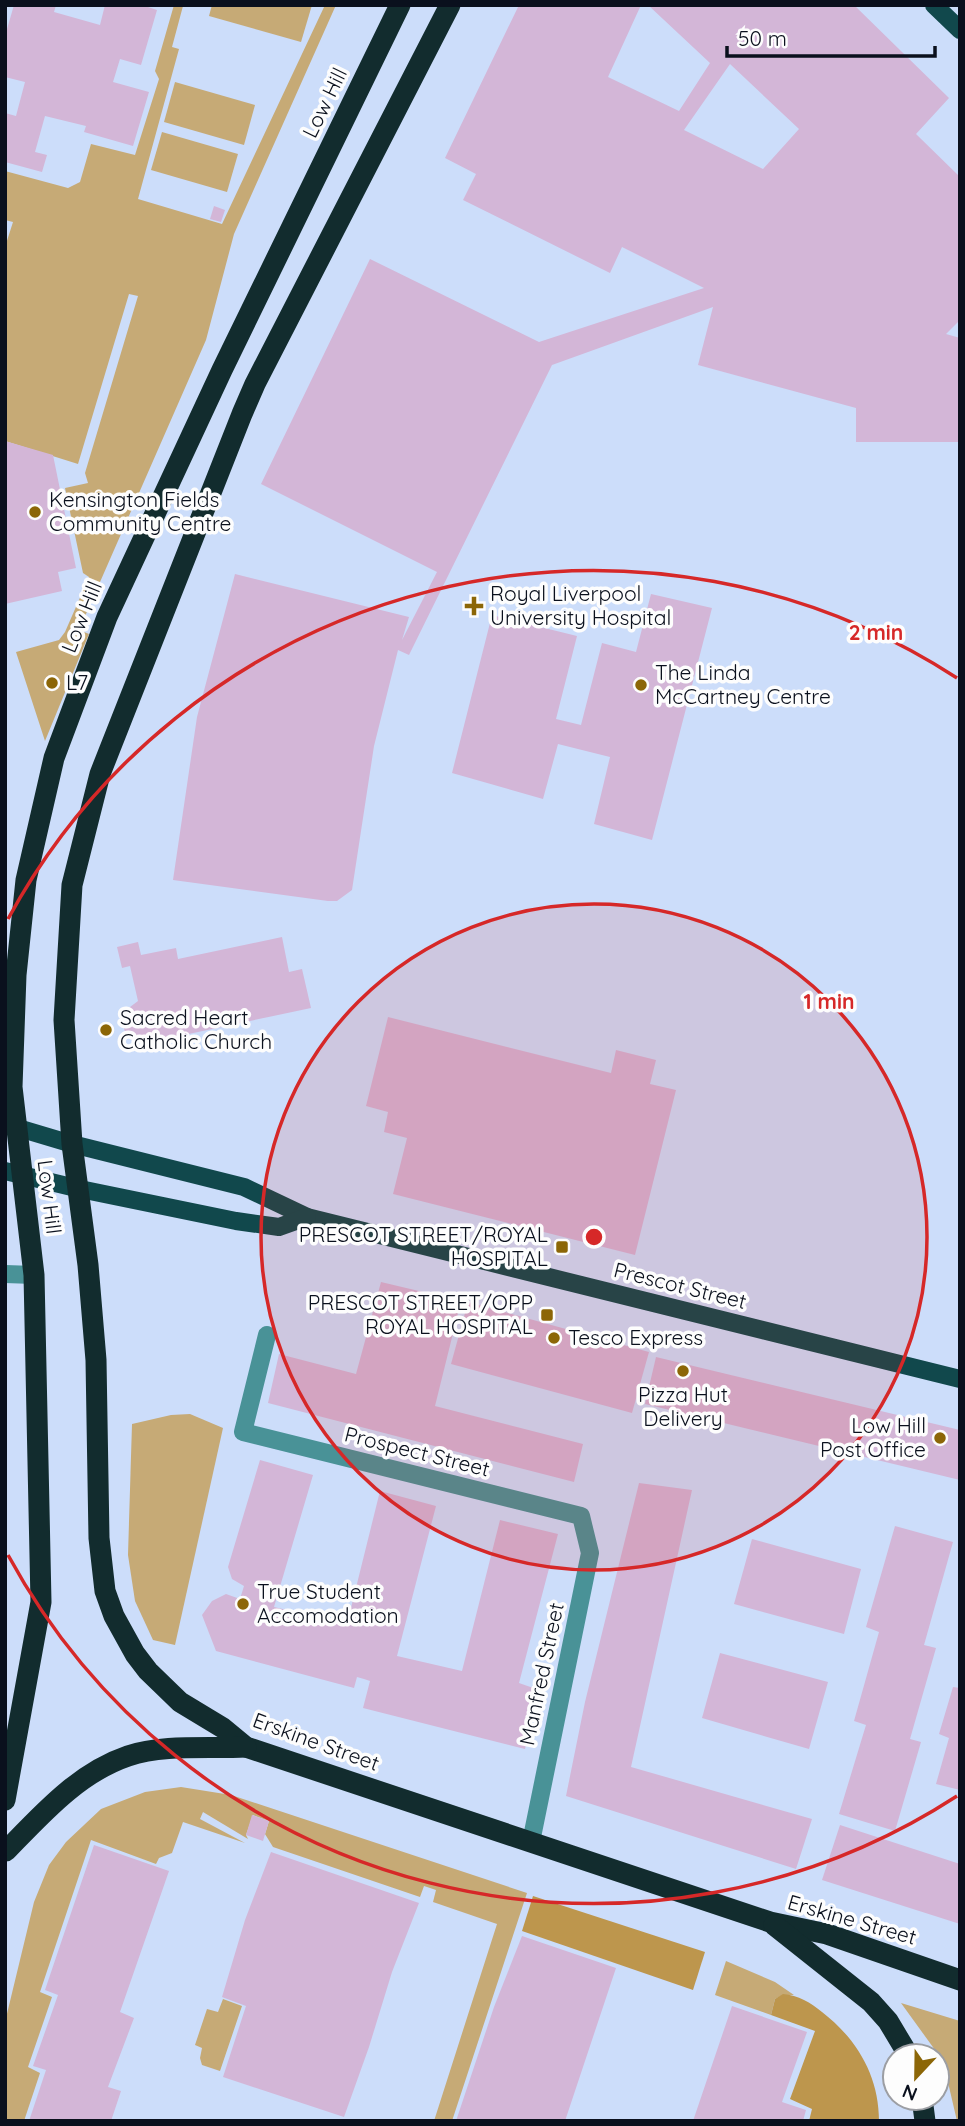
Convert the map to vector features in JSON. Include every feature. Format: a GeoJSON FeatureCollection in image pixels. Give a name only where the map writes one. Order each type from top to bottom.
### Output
{"type":"FeatureCollection","features":[{"type":"Feature","properties":{"kind":"highway","name":"Low Hill"},"geometry":{"type":"LineString","coordinates":[[5,1800],[41,1602],[34,1275],[14,1173],[10,1125],[17,962],[26,880],[54,758],[107,617],[222,370],[401,5]]}},
{"type":"Feature","properties":{"kind":"highway","name":"Low Hill"},"geometry":{"type":"LineString","coordinates":[[72,1144],[64,1020],[72,885],[100,774],[255,384],[450,5]]}},
{"type":"Feature","properties":{"kind":"highway","name":"Erskine Street"},"geometry":{"type":"LineString","coordinates":[[72,1144],[80,1189],[96,1360],[99,1538],[105,1591],[119,1626],[135,1654],[148,1671],[180,1702],[223,1728],[246,1747],[770,1922],[827,1934],[960,1980]]}},
{"type":"Feature","properties":{"kind":"highway"},"geometry":{"type":"LineString","coordinates":[[5,1851],[66,1791],[110,1763],[129,1755],[152,1751],[246,1747]]}},
{"type":"Feature","properties":{"kind":"highway"},"geometry":{"type":"LineString","coordinates":[[5,1827],[5,1851]]}},
{"type":"Feature","properties":{"kind":"highway"},"geometry":{"type":"LineString","coordinates":[[770,1922],[871,2002],[888,2021],[901,2042]]}},
{"type":"Feature","properties":{"kind":"main road"},"geometry":{"type":"LineString","coordinates":[[934,5],[960,30]]}},
{"type":"Feature","properties":{"kind":"main road","name":"Prescot Street"},"geometry":{"type":"LineString","coordinates":[[10,1125],[72,1144],[244,1187],[307,1217],[960,1379]]}},
{"type":"Feature","properties":{"kind":"main road","name":"Prescot Street"},"geometry":{"type":"LineString","coordinates":[[14,1173],[182,1211],[279,1227],[307,1217]]}},
{"type":"Feature","properties":{"kind":"street"},"geometry":{"type":"LineString","coordinates":[[5,1274],[34,1275]]}},
{"type":"Feature","properties":{"kind":"street","name":"Prospect Street"},"geometry":{"type":"LineString","coordinates":[[267,1335],[243,1432],[581,1516]]}},
{"type":"Feature","properties":{"kind":"street","name":"Manfred Street"},"geometry":{"type":"LineString","coordinates":[[531,1842],[590,1553],[581,1516]]}},
{"type":"Feature","properties":{"kind":"shaded area"},"geometry":{"type":"Polygon","coordinates":[[[174,5],[183,6],[172,47],[179,49],[138,199],[222,224],[325,5],[336,5],[234,234],[206,340],[79,630],[89,634],[45,741],[16,652],[59,640],[89,577],[83,573],[65,488],[88,483],[85,473],[138,296],[129,294],[78,464],[5,441],[5,247],[13,222],[5,220],[5,171],[68,188],[80,182],[91,144],[135,155],[159,79],[155,71],[174,5]]]}},
{"type":"Feature","properties":{"kind":"shaded area"},"geometry":{"type":"Polygon","coordinates":[[[212,5],[312,5],[301,42],[209,16],[212,5]]]}},
{"type":"Feature","properties":{"kind":"shaded area"},"geometry":{"type":"Polygon","coordinates":[[[175,82],[255,105],[244,145],[164,122],[175,82]]]}},
{"type":"Feature","properties":{"kind":"shaded area"},"geometry":{"type":"Polygon","coordinates":[[[162,132],[238,154],[227,192],[151,170],[162,132]]]}},
{"type":"Feature","properties":{"kind":"shaded area"},"geometry":{"type":"Polygon","coordinates":[[[190,1414],[223,1428],[175,1645],[153,1640],[135,1601],[128,1555],[132,1424],[171,1415],[190,1414]]]}},
{"type":"Feature","properties":{"kind":"shaded area"},"geometry":{"type":"Polygon","coordinates":[[[181,1787],[231,1795],[527,1893],[452,2121],[434,2121],[497,1924],[433,1902],[436,1890],[424,1886],[420,1897],[273,1847],[265,1834],[269,1821],[253,1815],[246,1835],[248,1839],[203,1812],[200,1819],[245,1843],[183,1822],[172,1853],[159,1858],[156,1864],[91,1840],[40,1992],[52,1997],[28,2067],[40,2073],[24,2121],[5,2121],[5,2022],[34,1902],[49,1865],[66,1842],[101,1809],[145,1792],[181,1787]]]}},
{"type":"Feature","properties":{"kind":"shaded area"},"geometry":{"type":"Polygon","coordinates":[[[533,1896],[705,1952],[693,1990],[522,1931],[533,1896]]]}},
{"type":"Feature","properties":{"kind":"shaded area"},"geometry":{"type":"Polygon","coordinates":[[[726,1961],[775,1982],[794,1995],[783,1995],[775,1999],[771,2015],[715,1995],[726,1961]]]}},
{"type":"Feature","properties":{"kind":"shaded area"},"geometry":{"type":"Polygon","coordinates":[[[783,1994],[809,2003],[846,2034],[870,2074],[879,2121],[809,2121],[812,2109],[790,2099],[815,2031],[771,2015],[775,1999],[783,1994]]]}},
{"type":"Feature","properties":{"kind":"shaded area"},"geometry":{"type":"Polygon","coordinates":[[[223,1999],[242,2006],[220,2071],[202,2065],[202,2048],[195,2045],[207,2009],[218,2012],[223,1999]]]}},
{"type":"Feature","properties":{"kind":"shaded area"},"geometry":{"type":"Polygon","coordinates":[[[901,2003],[960,2021],[960,2121],[957,2121],[951,2095],[951,2042],[929,2042],[901,2003]]]}},
{"type":"Feature","properties":{"kind":"building"},"geometry":{"type":"Polygon","coordinates":[[[14,5],[56,5],[54,12],[100,25],[105,5],[142,5],[157,10],[141,65],[120,59],[113,82],[149,92],[133,146],[84,132],[86,126],[45,116],[35,152],[47,155],[42,172],[5,162],[5,113],[16,116],[25,82],[5,77],[5,36],[14,5]]]}},
{"type":"Feature","properties":{"kind":"building"},"geometry":{"type":"Polygon","coordinates":[[[519,5],[641,5],[608,77],[679,111],[710,63],[648,5],[854,5],[949,98],[916,134],[960,177],[960,320],[946,334],[960,338],[960,442],[856,442],[856,408],[698,365],[713,307],[552,365],[409,655],[398,650],[374,746],[352,890],[337,901],[328,901],[173,880],[197,717],[235,574],[409,617],[402,640],[437,572],[261,484],[370,259],[539,342],[704,288],[622,247],[610,273],[463,200],[476,174],[445,158],[519,5]],[[730,64],[684,130],[763,169],[799,129],[730,64]]]}},
{"type":"Feature","properties":{"kind":"building"},"geometry":{"type":"Polygon","coordinates":[[[214,206],[225,210],[221,222],[210,219],[214,206]]]}},
{"type":"Feature","properties":{"kind":"building","name":"Kensington Fields Community Centre"},"geometry":{"type":"Polygon","coordinates":[[[5,441],[53,455],[76,568],[58,572],[62,591],[5,604],[5,441]]]}},
{"type":"Feature","properties":{"kind":"building","name":"The Linda McCartney Centre"},"geometry":{"type":"Polygon","coordinates":[[[651,594],[712,608],[652,840],[594,824],[610,757],[558,744],[543,799],[452,773],[492,615],[577,636],[556,719],[581,725],[602,643],[636,652],[651,594]]]}},
{"type":"Feature","properties":{"kind":"building"},"geometry":{"type":"Polygon","coordinates":[[[282,937],[289,972],[302,969],[311,1008],[146,1043],[132,1040],[125,1032],[122,1021],[126,1010],[138,1001],[130,966],[122,968],[117,947],[138,942],[141,955],[176,948],[178,959],[282,937]]]}},
{"type":"Feature","properties":{"kind":"building"},"geometry":{"type":"Polygon","coordinates":[[[388,1017],[611,1073],[616,1050],[656,1060],[650,1084],[676,1090],[635,1255],[393,1194],[407,1138],[384,1132],[388,1112],[366,1106],[388,1017]]]}},
{"type":"Feature","properties":{"kind":"building"},"geometry":{"type":"Polygon","coordinates":[[[381,1282],[461,1301],[435,1406],[583,1444],[574,1482],[268,1403],[279,1354],[356,1374],[381,1282]]]}},
{"type":"Feature","properties":{"kind":"building"},"geometry":{"type":"Polygon","coordinates":[[[468,1302],[649,1352],[632,1413],[451,1364],[468,1302]]]}},
{"type":"Feature","properties":{"kind":"building"},"geometry":{"type":"Polygon","coordinates":[[[656,1357],[960,1430],[960,1480],[645,1404],[656,1357]]]}},
{"type":"Feature","properties":{"kind":"building","name":"True Student Accomodation"},"geometry":{"type":"Polygon","coordinates":[[[260,1460],[313,1475],[274,1607],[347,1624],[380,1491],[436,1506],[397,1656],[462,1671],[500,1520],[558,1534],[519,1683],[539,1690],[525,1749],[363,1708],[370,1681],[364,1679],[357,1677],[354,1688],[216,1651],[202,1615],[212,1601],[226,1594],[240,1599],[244,1586],[232,1579],[228,1567],[260,1460]]]}},
{"type":"Feature","properties":{"kind":"building"},"geometry":{"type":"Polygon","coordinates":[[[639,1483],[692,1490],[631,1767],[812,1819],[796,1869],[566,1796],[585,1702],[639,1483]]]}},
{"type":"Feature","properties":{"kind":"building"},"geometry":{"type":"Polygon","coordinates":[[[895,1526],[953,1542],[924,1645],[936,1648],[910,1739],[921,1742],[895,1831],[839,1814],[866,1725],[854,1721],[879,1632],[866,1627],[895,1526]]]}},
{"type":"Feature","properties":{"kind":"building"},"geometry":{"type":"Polygon","coordinates":[[[752,1539],[861,1569],[844,1634],[734,1604],[752,1539]]]}},
{"type":"Feature","properties":{"kind":"building"},"geometry":{"type":"Polygon","coordinates":[[[720,1653],[828,1682],[809,1749],[702,1718],[720,1653]]]}},
{"type":"Feature","properties":{"kind":"building"},"geometry":{"type":"Polygon","coordinates":[[[953,1687],[960,1688],[960,1790],[936,1784],[949,1738],[939,1734],[953,1687]]]}},
{"type":"Feature","properties":{"kind":"building"},"geometry":{"type":"Polygon","coordinates":[[[252,1815],[269,1821],[263,1841],[246,1835],[252,1815]]]}},
{"type":"Feature","properties":{"kind":"building"},"geometry":{"type":"Polygon","coordinates":[[[840,1825],[960,1864],[960,1924],[822,1880],[840,1825]]]}},
{"type":"Feature","properties":{"kind":"building"},"geometry":{"type":"Polygon","coordinates":[[[94,1845],[169,1871],[120,2012],[134,2018],[108,2087],[121,2091],[111,2121],[29,2121],[46,2070],[33,2066],[58,1995],[45,1990],[94,1845]]]}},
{"type":"Feature","properties":{"kind":"building"},"geometry":{"type":"Polygon","coordinates":[[[271,1852],[419,1903],[392,1972],[344,2117],[223,2077],[246,2006],[222,1997],[245,1920],[271,1852]]]}},
{"type":"Feature","properties":{"kind":"building"},"geometry":{"type":"Polygon","coordinates":[[[522,1936],[616,1968],[565,2121],[456,2121],[494,2007],[522,1936]]]}},
{"type":"Feature","properties":{"kind":"building"},"geometry":{"type":"Polygon","coordinates":[[[732,2006],[807,2032],[782,2102],[806,2110],[803,2121],[693,2121],[732,2006]]]}},
{"type":"Feature","properties":{"kind":"place","name":"Kensington Fields Community Centre"},"geometry":{"type":"Point","coordinates":[35,512]}},
{"type":"Feature","properties":{"kind":"place","name":"Royal Liverpool University Hospital"},"geometry":{"type":"Point","coordinates":[474,606]}},
{"type":"Feature","properties":{"kind":"place","name":"L7"},"geometry":{"type":"Point","coordinates":[52,683]}},
{"type":"Feature","properties":{"kind":"place","name":"The Linda McCartney Centre"},"geometry":{"type":"Point","coordinates":[641,685]}},
{"type":"Feature","properties":{"kind":"place","name":"Sacred Heart Catholic Church"},"geometry":{"type":"Point","coordinates":[106,1030]}},
{"type":"Feature","properties":{"kind":"place","name":"PRESCOT STREET/ROYAL HOSPITAL"},"geometry":{"type":"Point","coordinates":[562,1247]}},
{"type":"Feature","properties":{"kind":"place","name":"PRESCOT STREET/OPP ROYAL HOSPITAL"},"geometry":{"type":"Point","coordinates":[547,1315]}},
{"type":"Feature","properties":{"kind":"place","name":"Tesco Express"},"geometry":{"type":"Point","coordinates":[554,1338]}},
{"type":"Feature","properties":{"kind":"place","name":"Pizza Hut Delivery"},"geometry":{"type":"Point","coordinates":[683,1371]}},
{"type":"Feature","properties":{"kind":"place","name":"Low Hill Post Office"},"geometry":{"type":"Point","coordinates":[940,1438]}},
{"type":"Feature","properties":{"kind":"place","name":"True Student Accomodation"},"geometry":{"type":"Point","coordinates":[243,1604]}}]}
